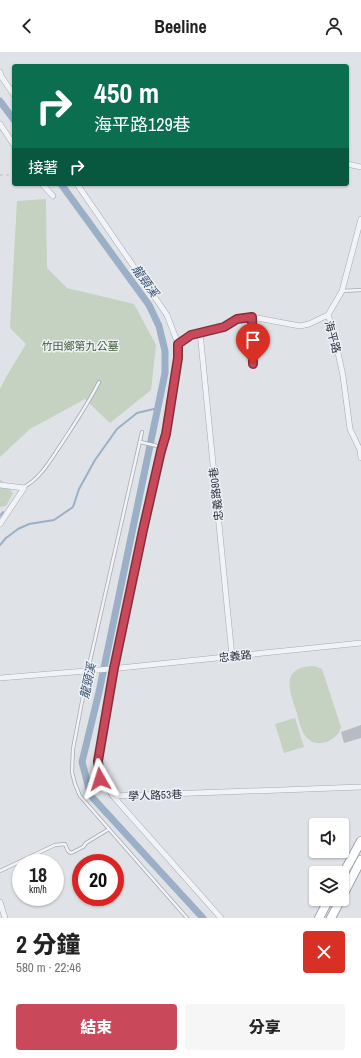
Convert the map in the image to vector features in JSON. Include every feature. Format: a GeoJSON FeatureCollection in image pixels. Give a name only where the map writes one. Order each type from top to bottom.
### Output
{"type":"FeatureCollection","features":[{"type":"Feature","properties":{"kind":"main road"},"geometry":{"type":"LineString","coordinates":[[347,866],[361,841]]}},
{"type":"Feature","properties":{"kind":"main road"},"geometry":{"type":"LineString","coordinates":[[349,884],[361,860]]}},
{"type":"Feature","properties":{"kind":"main road"},"geometry":{"type":"LineString","coordinates":[[319,918],[325,906]]}},
{"type":"Feature","properties":{"kind":"main road"},"geometry":{"type":"LineString","coordinates":[[332,918],[338,906]]}},
{"type":"Feature","properties":{"kind":"street"},"geometry":{"type":"LineString","coordinates":[[0,72],[12,92]]}},
{"type":"Feature","properties":{"kind":"street"},"geometry":{"type":"LineString","coordinates":[[0,124],[12,142]]}},
{"type":"Feature","properties":{"kind":"street"},"geometry":{"type":"LineString","coordinates":[[349,164],[361,167]]}},
{"type":"Feature","properties":{"kind":"street"},"geometry":{"type":"LineString","coordinates":[[44,186],[53,196]]}},
{"type":"Feature","properties":{"kind":"street"},"geometry":{"type":"LineString","coordinates":[[78,186],[167,316],[178,344],[178,358],[166,434],[112,668]]}},
{"type":"Feature","properties":{"kind":"street","name":"海平路"},"geometry":{"type":"LineString","coordinates":[[361,219],[342,291],[328,316],[333,329],[343,376],[350,429],[360,450],[361,458]]}},
{"type":"Feature","properties":{"kind":"street"},"geometry":{"type":"LineString","coordinates":[[178,344],[191,335],[224,327],[237,319],[252,317],[300,326],[328,316]]}},
{"type":"Feature","properties":{"kind":"street","name":"忠義路80巷"},"geometry":{"type":"LineString","coordinates":[[200,332],[232,656]]}},
{"type":"Feature","properties":{"kind":"street"},"geometry":{"type":"LineString","coordinates":[[0,485],[24,488],[0,524]]}},
{"type":"Feature","properties":{"kind":"street","name":"忠義路"},"geometry":{"type":"LineString","coordinates":[[0,678],[361,643]]}},
{"type":"Feature","properties":{"kind":"street","name":"學人路53巷"},"geometry":{"type":"LineString","coordinates":[[113,796],[361,787]]}},
{"type":"Feature","properties":{"kind":"street","name":"學人路53巷"},"geometry":{"type":"LineString","coordinates":[[113,796],[221,918]]}},
{"type":"Feature","properties":{"kind":"street"},"geometry":{"type":"LineString","coordinates":[[0,902],[5,918]]}},
{"type":"Feature","properties":{"kind":"lane"},"geometry":{"type":"LineString","coordinates":[[342,291],[361,290]]}},
{"type":"Feature","properties":{"kind":"lane"},"geometry":{"type":"LineString","coordinates":[[252,317],[253,364]]}},
{"type":"Feature","properties":{"kind":"lane"},"geometry":{"type":"LineString","coordinates":[[24,488],[46,466],[87,406],[99,382]]}},
{"type":"Feature","properties":{"kind":"lane"},"geometry":{"type":"LineString","coordinates":[[142,432],[72,757],[72,772],[80,796],[187,918]]}},
{"type":"Feature","properties":{"kind":"lane"},"geometry":{"type":"LineString","coordinates":[[140,442],[162,446]]}},
{"type":"Feature","properties":{"kind":"lane"},"geometry":{"type":"LineString","coordinates":[[112,668],[98,761],[100,779],[113,796]]}},
{"type":"Feature","properties":{"kind":"lane"},"geometry":{"type":"LineString","coordinates":[[0,871],[55,845],[65,844],[68,851],[72,853],[109,829]]}},
{"type":"Feature","properties":{"kind":"path"},"geometry":{"type":"LineString","coordinates":[[0,176],[12,175]]}},
{"type":"Feature","properties":{"kind":"green space","name":"竹田鄉第九公墓"},"geometry":{"type":"Polygon","coordinates":[[[46,199],[47,268],[67,288],[134,304],[156,345],[151,390],[110,423],[85,399],[30,429],[0,457],[0,389],[26,344],[10,328],[17,201],[46,199]]]}},
{"type":"Feature","properties":{"kind":"green space"},"geometry":{"type":"Polygon","coordinates":[[[0,479],[13,493],[6,506],[0,507],[0,479]]]}},
{"type":"Feature","properties":{"kind":"green space"},"geometry":{"type":"Polygon","coordinates":[[[314,666],[322,669],[341,727],[339,732],[332,740],[321,743],[311,741],[303,733],[290,689],[291,676],[296,671],[303,667],[314,666]]]}},
{"type":"Feature","properties":{"kind":"green space"},"geometry":{"type":"Polygon","coordinates":[[[295,718],[304,747],[284,753],[275,724],[295,718]]]}},
{"type":"Feature","properties":{"kind":"building"},"geometry":{"type":"Polygon","coordinates":[[[361,725],[361,738],[344,743],[341,732],[361,725]]]}},
{"type":"Feature","properties":{"kind":"waterway","name":"龍頸溪"},"geometry":{"type":"LineString","coordinates":[[0,101],[12,117]]}},
{"type":"Feature","properties":{"kind":"waterway","name":"龍頸溪"},"geometry":{"type":"LineString","coordinates":[[62,186],[149,305],[159,326],[165,351],[165,373],[99,692],[82,762],[91,796],[203,918]]}},
{"type":"Feature","properties":{"kind":"waterway","name":"龍頸溪"},"geometry":{"type":"LineString","coordinates":[[0,545],[6,538],[18,529],[29,524],[54,520],[73,507],[79,489],[95,460],[117,429],[137,413],[158,408]]}},
{"type":"Feature","properties":{"kind":"waterway"},"geometry":{"type":"LineString","coordinates":[[0,516],[3,512]]}},
{"type":"Feature","properties":{"kind":"route"},"geometry":{"type":"LineString","coordinates":[[100,779],[98,761],[114,668],[143,530],[166,434],[178,358],[178,344],[191,335],[224,327],[237,319],[252,317],[253,364]]}}]}
